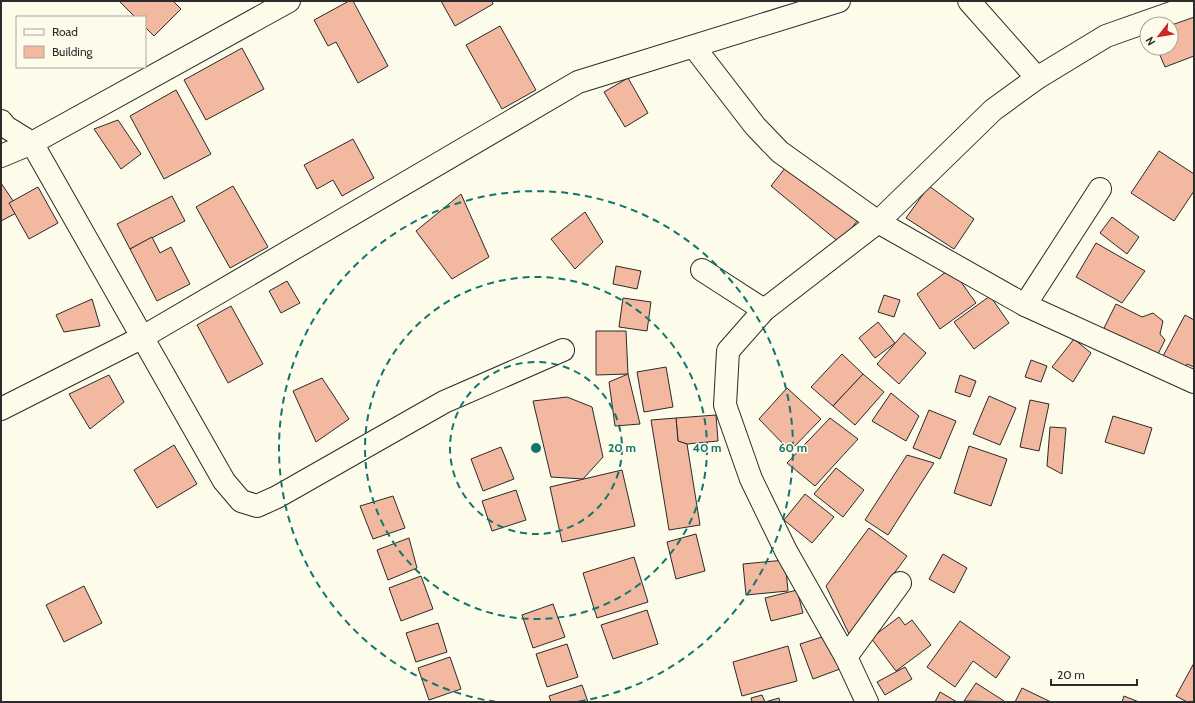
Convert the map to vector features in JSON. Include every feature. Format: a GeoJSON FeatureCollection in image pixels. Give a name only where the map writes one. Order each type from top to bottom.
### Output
{"type":"FeatureCollection","features":[{"type":"Feature","properties":{"kind":"street"},"geometry":{"type":"LineString","coordinates":[[1,156],[32,144],[289,1]]}},
{"type":"Feature","properties":{"kind":"street"},"geometry":{"type":"LineString","coordinates":[[1,409],[141,338],[578,82],[839,1]]}},
{"type":"Feature","properties":{"kind":"street"},"geometry":{"type":"LineString","coordinates":[[968,1],[1037,78]]}},
{"type":"Feature","properties":{"kind":"street"},"geometry":{"type":"LineString","coordinates":[[867,702],[846,657],[786,551],[751,479],[725,405],[728,351],[764,310],[878,222],[993,110],[1037,78],[1106,36],[1194,5]]}},
{"type":"Feature","properties":{"kind":"street"},"geometry":{"type":"LineString","coordinates":[[694,47],[755,126],[780,152],[878,222],[1025,305],[1194,382]]}},
{"type":"Feature","properties":{"kind":"street"},"geometry":{"type":"LineString","coordinates":[[1,121],[6,127],[32,144],[141,338],[224,481],[241,501],[257,506],[277,498],[444,402],[563,350]]}},
{"type":"Feature","properties":{"kind":"street"},"geometry":{"type":"LineString","coordinates":[[1025,305],[1100,189]]}},
{"type":"Feature","properties":{"kind":"street"},"geometry":{"type":"LineString","coordinates":[[702,270],[764,310]]}},
{"type":"Feature","properties":{"kind":"street"},"geometry":{"type":"LineString","coordinates":[[846,657],[900,583]]}},
{"type":"Feature","properties":{"kind":"building"},"geometry":{"type":"Polygon","coordinates":[[[119,1],[173,1],[181,9],[154,36],[146,28],[146,16],[134,16],[119,1]]]}},
{"type":"Feature","properties":{"kind":"building"},"geometry":{"type":"Polygon","coordinates":[[[349,1],[353,1],[388,66],[358,83],[336,42],[328,46],[314,20],[349,1]]]}},
{"type":"Feature","properties":{"kind":"building"},"geometry":{"type":"Polygon","coordinates":[[[441,1],[492,1],[493,4],[455,26],[441,1]]]}},
{"type":"Feature","properties":{"kind":"building"},"geometry":{"type":"Polygon","coordinates":[[[1194,13],[1194,56],[1165,67],[1160,56],[1179,56],[1179,20],[1194,13]]]}},
{"type":"Feature","properties":{"kind":"building"},"geometry":{"type":"Polygon","coordinates":[[[500,26],[536,90],[502,109],[466,45],[500,26]]]}},
{"type":"Feature","properties":{"kind":"building"},"geometry":{"type":"Polygon","coordinates":[[[242,48],[264,89],[206,120],[184,80],[242,48]]]}},
{"type":"Feature","properties":{"kind":"building"},"geometry":{"type":"Polygon","coordinates":[[[628,78],[648,113],[625,127],[604,92],[628,78]]]}},
{"type":"Feature","properties":{"kind":"building"},"geometry":{"type":"Polygon","coordinates":[[[176,90],[211,154],[164,179],[130,116],[176,90]]]}},
{"type":"Feature","properties":{"kind":"building"},"geometry":{"type":"Polygon","coordinates":[[[118,120],[141,154],[121,169],[94,129],[118,120]]]}},
{"type":"Feature","properties":{"kind":"building"},"geometry":{"type":"Polygon","coordinates":[[[353,139],[374,178],[342,196],[333,180],[317,189],[304,165],[353,139]]]}},
{"type":"Feature","properties":{"kind":"building"},"geometry":{"type":"Polygon","coordinates":[[[1159,151],[1194,174],[1194,191],[1174,221],[1131,193],[1159,151]]]}},
{"type":"Feature","properties":{"kind":"building"},"geometry":{"type":"Polygon","coordinates":[[[789,163],[858,220],[840,243],[771,186],[789,163]]]}},
{"type":"Feature","properties":{"kind":"building"},"geometry":{"type":"Polygon","coordinates":[[[1,183],[20,211],[1,221],[1,183]]]}},
{"type":"Feature","properties":{"kind":"building"},"geometry":{"type":"Polygon","coordinates":[[[233,186],[268,247],[230,268],[196,207],[233,186]]]}},
{"type":"Feature","properties":{"kind":"building"},"geometry":{"type":"Polygon","coordinates":[[[929,186],[974,219],[954,249],[906,218],[929,186]]]}},
{"type":"Feature","properties":{"kind":"building"},"geometry":{"type":"Polygon","coordinates":[[[38,187],[58,223],[29,239],[9,203],[38,187]]]}},
{"type":"Feature","properties":{"kind":"building"},"geometry":{"type":"Polygon","coordinates":[[[461,194],[489,257],[452,279],[416,231],[461,194]]]}},
{"type":"Feature","properties":{"kind":"building"},"geometry":{"type":"Polygon","coordinates":[[[172,196],[185,221],[130,249],[117,224],[172,196]]]}},
{"type":"Feature","properties":{"kind":"building"},"geometry":{"type":"Polygon","coordinates":[[[585,212],[603,242],[575,269],[551,239],[585,212]]]}},
{"type":"Feature","properties":{"kind":"building"},"geometry":{"type":"Polygon","coordinates":[[[1112,217],[1139,237],[1127,254],[1100,233],[1112,217]]]}},
{"type":"Feature","properties":{"kind":"building"},"geometry":{"type":"Polygon","coordinates":[[[152,237],[160,253],[171,247],[190,284],[157,301],[130,249],[152,237]]]}},
{"type":"Feature","properties":{"kind":"building"},"geometry":{"type":"Polygon","coordinates":[[[1096,243],[1145,271],[1122,303],[1076,277],[1096,243]]]}},
{"type":"Feature","properties":{"kind":"building"},"geometry":{"type":"Polygon","coordinates":[[[616,266],[641,271],[637,289],[613,284],[616,266]]]}},
{"type":"Feature","properties":{"kind":"building"},"geometry":{"type":"Polygon","coordinates":[[[951,268],[976,303],[940,329],[917,294],[951,268]]]}},
{"type":"Feature","properties":{"kind":"building"},"geometry":{"type":"Polygon","coordinates":[[[287,281],[300,303],[281,313],[269,291],[287,281]]]}},
{"type":"Feature","properties":{"kind":"building"},"geometry":{"type":"Polygon","coordinates":[[[884,295],[900,300],[894,317],[878,312],[884,295]]]}},
{"type":"Feature","properties":{"kind":"building"},"geometry":{"type":"Polygon","coordinates":[[[990,296],[1009,323],[974,349],[954,322],[990,296]]]}},
{"type":"Feature","properties":{"kind":"building"},"geometry":{"type":"Polygon","coordinates":[[[623,298],[651,302],[647,331],[619,327],[623,298]]]}},
{"type":"Feature","properties":{"kind":"building"},"geometry":{"type":"Polygon","coordinates":[[[92,299],[100,326],[64,332],[56,315],[92,299]]]}},
{"type":"Feature","properties":{"kind":"building"},"geometry":{"type":"Polygon","coordinates":[[[1116,304],[1142,317],[1153,313],[1163,321],[1160,334],[1165,340],[1157,356],[1103,330],[1116,304]]]}},
{"type":"Feature","properties":{"kind":"building"},"geometry":{"type":"Polygon","coordinates":[[[231,306],[263,364],[228,383],[197,325],[231,306]]]}},
{"type":"Feature","properties":{"kind":"building"},"geometry":{"type":"Polygon","coordinates":[[[1185,315],[1194,320],[1194,367],[1187,364],[1184,370],[1162,358],[1185,315]]]}},
{"type":"Feature","properties":{"kind":"building"},"geometry":{"type":"Polygon","coordinates":[[[878,322],[895,343],[875,358],[859,338],[878,322]]]}},
{"type":"Feature","properties":{"kind":"building"},"geometry":{"type":"Polygon","coordinates":[[[596,331],[626,331],[628,374],[596,375],[596,331]]]}},
{"type":"Feature","properties":{"kind":"building"},"geometry":{"type":"Polygon","coordinates":[[[904,333],[926,353],[899,384],[877,364],[904,333]]]}},
{"type":"Feature","properties":{"kind":"building"},"geometry":{"type":"Polygon","coordinates":[[[1074,339],[1091,353],[1073,382],[1052,367],[1074,339]]]}},
{"type":"Feature","properties":{"kind":"building"},"geometry":{"type":"Polygon","coordinates":[[[842,354],[863,374],[833,406],[811,387],[842,354]]]}},
{"type":"Feature","properties":{"kind":"building"},"geometry":{"type":"Polygon","coordinates":[[[1031,360],[1047,366],[1041,382],[1025,377],[1031,360]]]}},
{"type":"Feature","properties":{"kind":"building"},"geometry":{"type":"Polygon","coordinates":[[[666,367],[673,407],[644,412],[637,372],[666,367]]]}},
{"type":"Feature","properties":{"kind":"building"},"geometry":{"type":"Polygon","coordinates":[[[628,374],[640,424],[615,426],[609,382],[628,374]]]}},
{"type":"Feature","properties":{"kind":"building"},"geometry":{"type":"Polygon","coordinates":[[[863,374],[884,392],[855,425],[833,406],[863,374]]]}},
{"type":"Feature","properties":{"kind":"building"},"geometry":{"type":"Polygon","coordinates":[[[109,375],[124,402],[90,429],[69,394],[109,375]]]}},
{"type":"Feature","properties":{"kind":"building"},"geometry":{"type":"Polygon","coordinates":[[[960,375],[976,381],[970,397],[955,392],[960,375]]]}},
{"type":"Feature","properties":{"kind":"building"},"geometry":{"type":"Polygon","coordinates":[[[322,378],[349,419],[316,442],[293,391],[322,378]]]}},
{"type":"Feature","properties":{"kind":"building"},"geometry":{"type":"Polygon","coordinates":[[[787,388],[821,419],[790,451],[759,419],[787,388]]]}},
{"type":"Feature","properties":{"kind":"building"},"geometry":{"type":"Polygon","coordinates":[[[891,393],[919,416],[906,441],[872,421],[891,393]]]}},
{"type":"Feature","properties":{"kind":"building"},"geometry":{"type":"Polygon","coordinates":[[[989,396],[1016,408],[1000,445],[973,434],[989,396]]]}},
{"type":"Feature","properties":{"kind":"building"},"geometry":{"type":"Polygon","coordinates":[[[567,397],[592,407],[603,457],[583,479],[551,477],[533,401],[567,397]]]}},
{"type":"Feature","properties":{"kind":"building"},"geometry":{"type":"Polygon","coordinates":[[[1030,400],[1049,404],[1039,451],[1020,447],[1030,400]]]}},
{"type":"Feature","properties":{"kind":"building"},"geometry":{"type":"Polygon","coordinates":[[[929,410],[956,421],[940,459],[913,448],[929,410]]]}},
{"type":"Feature","properties":{"kind":"building"},"geometry":{"type":"Polygon","coordinates":[[[716,415],[718,441],[687,444],[678,441],[676,418],[716,415]]]}},
{"type":"Feature","properties":{"kind":"building"},"geometry":{"type":"Polygon","coordinates":[[[1113,416],[1152,428],[1144,454],[1105,442],[1113,416]]]}},
{"type":"Feature","properties":{"kind":"building"},"geometry":{"type":"Polygon","coordinates":[[[676,418],[678,441],[687,444],[700,525],[669,530],[651,420],[676,418]]]}},
{"type":"Feature","properties":{"kind":"building"},"geometry":{"type":"Polygon","coordinates":[[[830,418],[858,439],[815,486],[787,463],[830,418]]]}},
{"type":"Feature","properties":{"kind":"building"},"geometry":{"type":"Polygon","coordinates":[[[1050,427],[1066,428],[1062,474],[1047,466],[1050,427]]]}},
{"type":"Feature","properties":{"kind":"building"},"geometry":{"type":"Polygon","coordinates":[[[174,445],[197,484],[157,508],[134,470],[174,445]]]}},
{"type":"Feature","properties":{"kind":"building"},"geometry":{"type":"Polygon","coordinates":[[[969,446],[1007,459],[991,506],[954,493],[969,446]]]}},
{"type":"Feature","properties":{"kind":"building"},"geometry":{"type":"Polygon","coordinates":[[[501,447],[514,479],[483,491],[471,459],[501,447]]]}},
{"type":"Feature","properties":{"kind":"building"},"geometry":{"type":"Polygon","coordinates":[[[907,455],[934,463],[888,535],[865,520],[907,455]]]}},
{"type":"Feature","properties":{"kind":"building"},"geometry":{"type":"Polygon","coordinates":[[[836,468],[864,490],[843,517],[814,494],[836,468]]]}},
{"type":"Feature","properties":{"kind":"building"},"geometry":{"type":"Polygon","coordinates":[[[622,470],[635,526],[562,542],[550,487],[622,470]]]}},
{"type":"Feature","properties":{"kind":"building"},"geometry":{"type":"Polygon","coordinates":[[[516,490],[526,520],[492,531],[482,501],[516,490]]]}},
{"type":"Feature","properties":{"kind":"building"},"geometry":{"type":"Polygon","coordinates":[[[805,494],[834,517],[812,543],[784,520],[805,494]]]}},
{"type":"Feature","properties":{"kind":"building"},"geometry":{"type":"Polygon","coordinates":[[[393,496],[405,528],[373,539],[360,506],[393,496]]]}},
{"type":"Feature","properties":{"kind":"building"},"geometry":{"type":"Polygon","coordinates":[[[869,528],[907,556],[849,634],[826,586],[869,528]]]}},
{"type":"Feature","properties":{"kind":"building"},"geometry":{"type":"Polygon","coordinates":[[[696,534],[705,571],[676,579],[667,542],[696,534]]]}},
{"type":"Feature","properties":{"kind":"building"},"geometry":{"type":"Polygon","coordinates":[[[409,538],[417,568],[388,580],[377,550],[409,538]]]}},
{"type":"Feature","properties":{"kind":"building"},"geometry":{"type":"Polygon","coordinates":[[[943,554],[967,568],[954,593],[929,579],[943,554]]]}},
{"type":"Feature","properties":{"kind":"building"},"geometry":{"type":"Polygon","coordinates":[[[634,557],[648,602],[597,618],[583,573],[634,557]]]}},
{"type":"Feature","properties":{"kind":"building"},"geometry":{"type":"Polygon","coordinates":[[[785,560],[788,591],[746,595],[743,564],[785,560]]]}},
{"type":"Feature","properties":{"kind":"building"},"geometry":{"type":"Polygon","coordinates":[[[421,576],[433,609],[401,621],[389,588],[421,576]]]}},
{"type":"Feature","properties":{"kind":"building"},"geometry":{"type":"Polygon","coordinates":[[[84,586],[102,623],[64,642],[46,605],[84,586]]]}},
{"type":"Feature","properties":{"kind":"building"},"geometry":{"type":"Polygon","coordinates":[[[797,590],[803,613],[771,621],[765,598],[797,590]]]}},
{"type":"Feature","properties":{"kind":"building"},"geometry":{"type":"Polygon","coordinates":[[[553,604],[565,637],[533,648],[522,615],[553,604]]]}},
{"type":"Feature","properties":{"kind":"building"},"geometry":{"type":"Polygon","coordinates":[[[647,610],[658,644],[613,659],[601,625],[647,610]]]}},
{"type":"Feature","properties":{"kind":"building"},"geometry":{"type":"Polygon","coordinates":[[[899,617],[905,625],[912,620],[931,645],[896,671],[871,638],[899,617]]]}},
{"type":"Feature","properties":{"kind":"building"},"geometry":{"type":"Polygon","coordinates":[[[960,621],[1010,657],[996,678],[973,661],[955,687],[927,667],[960,621]]]}},
{"type":"Feature","properties":{"kind":"building"},"geometry":{"type":"Polygon","coordinates":[[[438,623],[447,652],[416,662],[406,633],[438,623]]]}},
{"type":"Feature","properties":{"kind":"building"},"geometry":{"type":"Polygon","coordinates":[[[828,635],[840,669],[813,679],[800,644],[828,635]]]}},
{"type":"Feature","properties":{"kind":"building"},"geometry":{"type":"Polygon","coordinates":[[[567,644],[578,677],[547,687],[536,654],[567,644]]]}},
{"type":"Feature","properties":{"kind":"building"},"geometry":{"type":"Polygon","coordinates":[[[788,646],[797,681],[742,696],[733,662],[788,646]]]}},
{"type":"Feature","properties":{"kind":"building"},"geometry":{"type":"Polygon","coordinates":[[[450,657],[461,689],[429,700],[418,668],[450,657]]]}},
{"type":"Feature","properties":{"kind":"building"},"geometry":{"type":"Polygon","coordinates":[[[1194,663],[1194,702],[1187,702],[1176,696],[1194,663]]]}},
{"type":"Feature","properties":{"kind":"building"},"geometry":{"type":"Polygon","coordinates":[[[905,667],[912,679],[885,695],[877,682],[905,667]]]}},
{"type":"Feature","properties":{"kind":"building"},"geometry":{"type":"Polygon","coordinates":[[[976,683],[1004,701],[1004,702],[964,701],[976,683]]]}},
{"type":"Feature","properties":{"kind":"building"},"geometry":{"type":"Polygon","coordinates":[[[582,685],[588,702],[551,702],[549,696],[582,685]]]}},
{"type":"Feature","properties":{"kind":"building"},"geometry":{"type":"Polygon","coordinates":[[[1022,688],[1051,702],[1015,702],[1022,688]]]}},
{"type":"Feature","properties":{"kind":"building"},"geometry":{"type":"Polygon","coordinates":[[[940,692],[957,702],[935,702],[940,692]]]}},
{"type":"Feature","properties":{"kind":"building"},"geometry":{"type":"Polygon","coordinates":[[[762,695],[765,702],[752,702],[751,698],[762,695]]]}},
{"type":"Feature","properties":{"kind":"building"},"geometry":{"type":"Polygon","coordinates":[[[1124,696],[1139,702],[1122,702],[1124,696]]]}},
{"type":"Feature","properties":{"kind":"building"},"geometry":{"type":"Polygon","coordinates":[[[779,698],[780,702],[765,702],[779,698]]]}}]}
